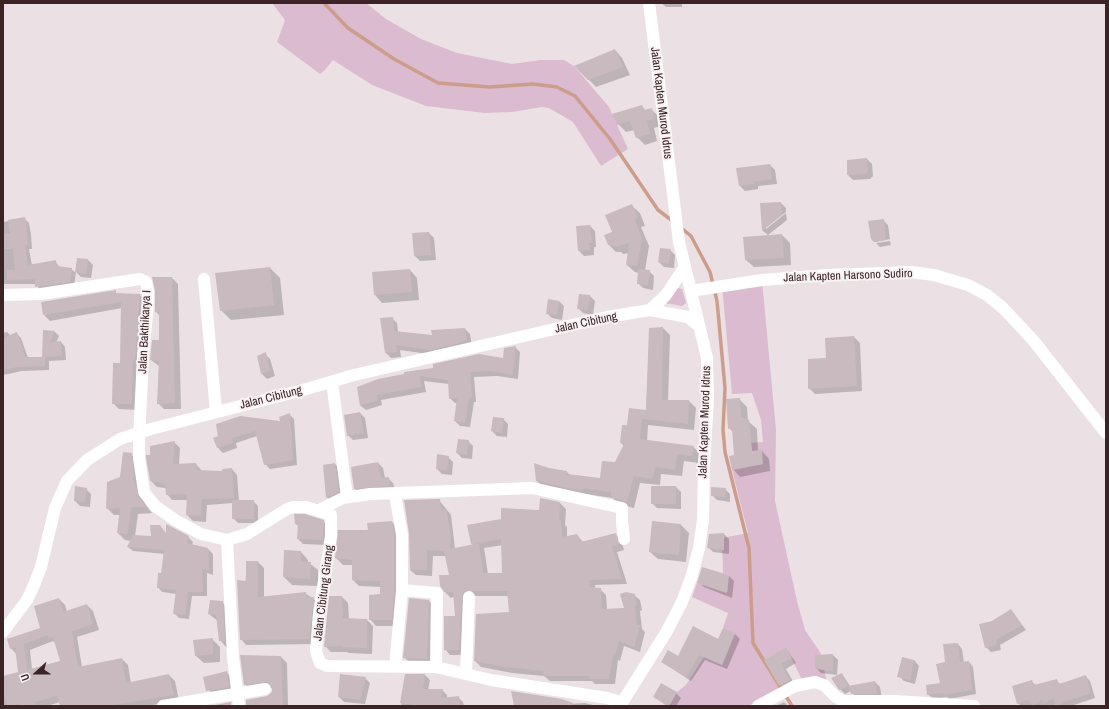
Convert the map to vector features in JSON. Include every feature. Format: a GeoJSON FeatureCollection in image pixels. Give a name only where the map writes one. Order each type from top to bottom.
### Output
{"type":"FeatureCollection","features":[{"type":"Feature","properties":{"kind":"street","name":"Jalan Kapten Murod Idrus"},"geometry":{"type":"LineString","coordinates":[[620,704],[653,655],[682,602],[699,548],[703,520],[704,465],[709,379],[707,358],[684,268],[679,242],[649,3]]}},
{"type":"Feature","properties":{"kind":"street"},"geometry":{"type":"LineString","coordinates":[[650,310],[666,294],[684,268]]}},
{"type":"Feature","properties":{"kind":"street","name":"Jalan Kapten Harsono Sudiro"},"geometry":{"type":"LineString","coordinates":[[691,291],[742,282],[814,276],[911,272],[934,275],[968,285],[998,304],[1023,329],[1106,433]]}},
{"type":"Feature","properties":{"kind":"street"},"geometry":{"type":"LineString","coordinates":[[204,279],[216,412]]}},
{"type":"Feature","properties":{"kind":"street","name":"Jalan Bakthikarya I"},"geometry":{"type":"LineString","coordinates":[[3,295],[41,294],[128,281],[145,280],[148,285],[148,304],[143,363],[140,432]]}},
{"type":"Feature","properties":{"kind":"street"},"geometry":{"type":"LineString","coordinates":[[650,310],[688,317],[699,326]]}},
{"type":"Feature","properties":{"kind":"street","name":"Jalan Cibitung"},"geometry":{"type":"LineString","coordinates":[[3,632],[34,586],[41,567],[56,508],[67,481],[87,460],[112,444],[140,432],[332,382],[570,326],[650,310]]}},
{"type":"Feature","properties":{"kind":"street"},"geometry":{"type":"LineString","coordinates":[[332,382],[347,497]]}},
{"type":"Feature","properties":{"kind":"street","name":"Jalan Cibitung Girang"},"geometry":{"type":"LineString","coordinates":[[140,432],[139,458],[143,486],[150,502],[175,520],[201,534],[227,540],[247,534],[287,509],[299,506],[319,510],[332,515],[333,520],[319,613],[316,651],[319,661],[327,666],[436,668],[491,680],[607,698],[620,704]]}},
{"type":"Feature","properties":{"kind":"street"},"geometry":{"type":"LineString","coordinates":[[319,510],[339,499],[370,494],[520,487],[540,489],[622,508],[624,539]]}},
{"type":"Feature","properties":{"kind":"street"},"geometry":{"type":"LineString","coordinates":[[395,494],[402,530],[402,590],[395,667]]}},
{"type":"Feature","properties":{"kind":"street"},"geometry":{"type":"LineString","coordinates":[[227,540],[233,657],[240,706]]}},
{"type":"Feature","properties":{"kind":"street"},"geometry":{"type":"LineString","coordinates":[[402,590],[437,593],[436,668]]}},
{"type":"Feature","properties":{"kind":"street"},"geometry":{"type":"LineString","coordinates":[[466,674],[469,597]]}},
{"type":"Feature","properties":{"kind":"street"},"geometry":{"type":"LineString","coordinates":[[758,706],[802,684],[815,682],[824,685],[836,698],[843,702],[902,701],[974,706]]}},
{"type":"Feature","properties":{"kind":"street"},"geometry":{"type":"LineString","coordinates":[[163,706],[265,689]]}},
{"type":"Feature","properties":{"kind":"shaded area"},"geometry":{"type":"Polygon","coordinates":[[[272,3],[366,3],[386,19],[421,39],[457,53],[512,64],[541,60],[564,60],[574,66],[609,107],[628,149],[601,166],[573,122],[549,108],[542,107],[512,112],[485,113],[426,106],[372,85],[333,60],[320,74],[277,42],[285,20],[272,3]]]}},
{"type":"Feature","properties":{"kind":"shaded area"},"geometry":{"type":"Polygon","coordinates":[[[762,280],[776,430],[775,501],[797,601],[805,630],[820,652],[827,682],[802,680],[786,647],[765,660],[782,690],[767,698],[747,706],[669,706],[677,692],[686,685],[704,657],[722,665],[735,634],[723,628],[728,613],[692,597],[697,583],[727,593],[729,575],[723,573],[722,538],[748,533],[732,470],[763,464],[752,451],[751,443],[763,442],[761,420],[752,393],[732,394],[722,285],[762,280]]]}},
{"type":"Feature","properties":{"kind":"shaded area"},"geometry":{"type":"Polygon","coordinates":[[[678,288],[682,289],[686,303],[682,306],[665,303],[678,288]]]}},
{"type":"Feature","properties":{"kind":"building"},"geometry":{"type":"Polygon","coordinates":[[[615,49],[623,67],[588,80],[574,66],[615,49]]]}},
{"type":"Feature","properties":{"kind":"building"},"geometry":{"type":"Polygon","coordinates":[[[642,105],[644,110],[652,108],[654,119],[647,121],[650,134],[636,138],[630,121],[617,125],[612,114],[642,105]]]}},
{"type":"Feature","properties":{"kind":"building"},"geometry":{"type":"Polygon","coordinates":[[[867,158],[868,171],[865,174],[847,175],[847,160],[867,158]]]}},
{"type":"Feature","properties":{"kind":"building"},"geometry":{"type":"Polygon","coordinates":[[[770,164],[772,179],[739,186],[736,168],[770,164]]]}},
{"type":"Feature","properties":{"kind":"building"},"geometry":{"type":"Polygon","coordinates":[[[781,202],[782,215],[762,231],[760,203],[781,202]]]}},
{"type":"Feature","properties":{"kind":"building"},"geometry":{"type":"Polygon","coordinates":[[[632,204],[638,218],[635,219],[642,238],[637,266],[626,265],[629,243],[615,247],[613,245],[608,245],[604,235],[612,232],[605,215],[632,204]]]}},
{"type":"Feature","properties":{"kind":"building"},"geometry":{"type":"Polygon","coordinates":[[[25,217],[28,245],[25,245],[28,265],[56,260],[57,266],[72,268],[70,282],[35,287],[35,279],[7,280],[7,270],[15,270],[13,249],[3,249],[3,234],[10,233],[8,220],[25,217]]]}},
{"type":"Feature","properties":{"kind":"building"},"geometry":{"type":"Polygon","coordinates":[[[884,219],[886,240],[874,242],[871,239],[868,221],[884,219]]]}},
{"type":"Feature","properties":{"kind":"building"},"geometry":{"type":"Polygon","coordinates":[[[590,225],[592,243],[589,243],[590,250],[578,251],[576,226],[590,225]]]}},
{"type":"Feature","properties":{"kind":"building"},"geometry":{"type":"Polygon","coordinates":[[[429,232],[431,255],[414,256],[412,233],[429,232]]]}},
{"type":"Feature","properties":{"kind":"building"},"geometry":{"type":"Polygon","coordinates":[[[782,234],[784,258],[745,260],[743,237],[782,234]]]}},
{"type":"Feature","properties":{"kind":"building"},"geometry":{"type":"Polygon","coordinates":[[[660,248],[671,249],[669,264],[658,262],[660,248]]]}},
{"type":"Feature","properties":{"kind":"building"},"geometry":{"type":"Polygon","coordinates":[[[77,258],[88,259],[86,274],[75,272],[77,258]]]}},
{"type":"Feature","properties":{"kind":"building"},"geometry":{"type":"Polygon","coordinates":[[[270,267],[274,305],[220,311],[215,273],[270,267]]]}},
{"type":"Feature","properties":{"kind":"building"},"geometry":{"type":"Polygon","coordinates":[[[410,269],[412,292],[374,295],[372,272],[410,269]]]}},
{"type":"Feature","properties":{"kind":"building"},"geometry":{"type":"Polygon","coordinates":[[[638,269],[650,270],[648,285],[637,284],[638,269]]]}},
{"type":"Feature","properties":{"kind":"building"},"geometry":{"type":"Polygon","coordinates":[[[152,277],[172,277],[175,403],[157,404],[159,361],[150,360],[152,340],[159,340],[159,312],[155,312],[155,291],[152,277]]]}},
{"type":"Feature","properties":{"kind":"building"},"geometry":{"type":"Polygon","coordinates":[[[116,290],[116,293],[140,294],[135,360],[133,359],[132,404],[112,404],[113,363],[120,363],[121,302],[43,315],[41,302],[116,290]]]}},
{"type":"Feature","properties":{"kind":"building"},"geometry":{"type":"Polygon","coordinates":[[[579,294],[590,295],[588,310],[577,309],[579,294]]]}},
{"type":"Feature","properties":{"kind":"building"},"geometry":{"type":"Polygon","coordinates":[[[548,299],[559,301],[557,315],[546,314],[548,299]]]}},
{"type":"Feature","properties":{"kind":"building"},"geometry":{"type":"Polygon","coordinates":[[[393,317],[394,331],[432,335],[431,330],[465,328],[467,341],[430,350],[396,345],[397,352],[385,353],[380,318],[393,317]]]}},
{"type":"Feature","properties":{"kind":"building"},"geometry":{"type":"Polygon","coordinates":[[[663,327],[662,400],[689,400],[688,424],[642,419],[640,439],[694,446],[692,456],[677,454],[675,470],[655,467],[653,479],[634,476],[627,502],[611,497],[611,492],[583,488],[583,491],[536,481],[534,463],[549,468],[567,471],[567,474],[600,478],[602,461],[615,462],[624,444],[620,443],[622,425],[627,425],[629,408],[646,410],[649,328],[663,327]]]}},
{"type":"Feature","properties":{"kind":"building"},"geometry":{"type":"Polygon","coordinates":[[[43,330],[55,331],[50,342],[61,341],[62,356],[45,357],[45,366],[17,367],[3,370],[3,338],[17,332],[25,357],[42,357],[43,330]]]}},
{"type":"Feature","properties":{"kind":"building"},"geometry":{"type":"Polygon","coordinates":[[[854,336],[857,386],[808,389],[808,359],[826,358],[825,338],[854,336]]]}},
{"type":"Feature","properties":{"kind":"building"},"geometry":{"type":"Polygon","coordinates":[[[516,346],[513,375],[491,371],[470,372],[472,397],[469,398],[465,423],[454,421],[457,398],[449,399],[448,380],[420,376],[421,387],[377,395],[378,400],[360,406],[357,387],[378,379],[404,374],[404,372],[433,368],[433,364],[479,354],[503,358],[504,348],[516,346]]]}},
{"type":"Feature","properties":{"kind":"building"},"geometry":{"type":"Polygon","coordinates":[[[266,352],[270,371],[261,374],[257,356],[266,352]]]}},
{"type":"Feature","properties":{"kind":"building"},"geometry":{"type":"Polygon","coordinates":[[[740,398],[741,417],[749,420],[752,451],[762,450],[763,464],[732,470],[729,456],[734,455],[732,428],[728,429],[726,399],[740,398]]]}},
{"type":"Feature","properties":{"kind":"building"},"geometry":{"type":"Polygon","coordinates":[[[360,412],[364,433],[347,436],[344,415],[360,412]]]}},
{"type":"Feature","properties":{"kind":"building"},"geometry":{"type":"Polygon","coordinates":[[[290,413],[293,460],[264,465],[255,431],[232,438],[233,443],[217,448],[213,438],[218,436],[216,424],[240,416],[280,421],[279,417],[290,413]]]}},
{"type":"Feature","properties":{"kind":"building"},"geometry":{"type":"Polygon","coordinates":[[[493,417],[504,418],[502,433],[491,431],[493,417]]]}},
{"type":"Feature","properties":{"kind":"building"},"geometry":{"type":"Polygon","coordinates":[[[458,439],[469,440],[467,455],[456,453],[458,439]]]}},
{"type":"Feature","properties":{"kind":"building"},"geometry":{"type":"Polygon","coordinates":[[[175,441],[173,464],[196,463],[197,470],[222,471],[222,469],[232,468],[234,498],[202,499],[201,516],[186,515],[187,494],[166,495],[165,484],[150,481],[146,455],[150,455],[150,446],[175,441]]]}},
{"type":"Feature","properties":{"kind":"building"},"geometry":{"type":"Polygon","coordinates":[[[123,452],[132,453],[134,478],[132,478],[135,483],[138,496],[146,507],[131,507],[128,534],[117,533],[120,508],[106,509],[107,482],[120,477],[123,452]]]}},
{"type":"Feature","properties":{"kind":"building"},"geometry":{"type":"Polygon","coordinates":[[[437,454],[449,456],[447,470],[436,469],[437,454]]]}},
{"type":"Feature","properties":{"kind":"building"},"geometry":{"type":"Polygon","coordinates":[[[378,462],[381,478],[389,477],[390,486],[354,489],[351,467],[378,462]]]}},
{"type":"Feature","properties":{"kind":"building"},"geometry":{"type":"Polygon","coordinates":[[[335,463],[339,492],[326,498],[323,465],[335,463]]]}},
{"type":"Feature","properties":{"kind":"building"},"geometry":{"type":"Polygon","coordinates":[[[75,486],[87,488],[85,502],[74,501],[75,486]]]}},
{"type":"Feature","properties":{"kind":"building"},"geometry":{"type":"Polygon","coordinates":[[[651,486],[676,486],[676,504],[651,504],[651,486]]]}},
{"type":"Feature","properties":{"kind":"building"},"geometry":{"type":"Polygon","coordinates":[[[711,487],[726,488],[725,497],[711,496],[711,487]]]}},
{"type":"Feature","properties":{"kind":"building"},"geometry":{"type":"Polygon","coordinates":[[[540,498],[560,502],[559,520],[561,520],[562,537],[577,534],[581,542],[616,533],[619,544],[612,546],[622,579],[590,580],[589,587],[601,588],[602,609],[624,608],[620,594],[626,592],[635,594],[637,605],[635,606],[637,625],[640,625],[634,647],[619,641],[615,656],[613,655],[609,679],[589,679],[589,676],[543,676],[544,671],[505,667],[474,661],[476,614],[509,612],[507,591],[464,591],[462,597],[459,650],[444,650],[444,616],[455,616],[453,592],[444,592],[440,586],[439,575],[449,575],[444,551],[427,550],[427,570],[410,570],[409,534],[404,500],[440,499],[441,510],[446,508],[451,537],[450,549],[479,543],[471,544],[467,525],[501,519],[501,508],[539,510],[540,498]],[[501,539],[479,543],[483,573],[502,573],[501,539]]]}},
{"type":"Feature","properties":{"kind":"building"},"geometry":{"type":"Polygon","coordinates":[[[232,500],[254,500],[254,519],[232,519],[232,500]]]}},
{"type":"Feature","properties":{"kind":"building"},"geometry":{"type":"Polygon","coordinates":[[[294,514],[305,514],[324,520],[323,540],[297,539],[298,525],[295,524],[294,514]]]}},
{"type":"Feature","properties":{"kind":"building"},"geometry":{"type":"Polygon","coordinates":[[[392,521],[394,536],[394,590],[392,620],[369,620],[369,595],[380,594],[380,581],[352,580],[352,560],[335,558],[338,530],[368,530],[367,523],[392,521]]]}},
{"type":"Feature","properties":{"kind":"building"},"geometry":{"type":"Polygon","coordinates":[[[652,521],[681,524],[679,555],[649,552],[652,521]]]}},
{"type":"Feature","properties":{"kind":"building"},"geometry":{"type":"Polygon","coordinates":[[[166,524],[189,536],[187,543],[208,548],[209,570],[202,569],[203,592],[188,592],[185,615],[173,614],[176,590],[157,588],[158,573],[161,573],[164,550],[127,547],[133,535],[151,536],[150,525],[160,525],[166,534],[166,524]]]}},
{"type":"Feature","properties":{"kind":"building"},"geometry":{"type":"Polygon","coordinates":[[[724,533],[724,550],[707,548],[709,534],[724,533]]]}},
{"type":"Feature","properties":{"kind":"building"},"geometry":{"type":"Polygon","coordinates":[[[284,550],[301,551],[301,561],[311,562],[310,579],[283,577],[284,550]]]}},
{"type":"Feature","properties":{"kind":"building"},"geometry":{"type":"Polygon","coordinates":[[[246,561],[258,561],[258,597],[306,592],[306,597],[314,597],[309,639],[240,640],[237,580],[246,581],[246,561]]]}},
{"type":"Feature","properties":{"kind":"building"},"geometry":{"type":"Polygon","coordinates":[[[702,567],[729,575],[727,593],[697,583],[702,567]]]}},
{"type":"Feature","properties":{"kind":"building"},"geometry":{"type":"Polygon","coordinates":[[[329,596],[342,596],[343,618],[367,619],[367,648],[342,646],[324,647],[329,596]]]}},
{"type":"Feature","properties":{"kind":"building"},"geometry":{"type":"Polygon","coordinates":[[[59,598],[63,612],[87,604],[93,624],[72,631],[78,667],[122,658],[126,683],[169,674],[174,695],[106,706],[60,706],[57,696],[35,702],[36,706],[21,706],[20,704],[7,706],[5,696],[3,696],[3,676],[18,672],[15,647],[10,649],[7,639],[40,628],[34,606],[59,598]],[[48,635],[24,644],[27,670],[60,661],[53,637],[49,638],[48,635]]]}},
{"type":"Feature","properties":{"kind":"building"},"geometry":{"type":"Polygon","coordinates":[[[409,598],[429,600],[427,659],[403,658],[409,598]]]}},
{"type":"Feature","properties":{"kind":"building"},"geometry":{"type":"Polygon","coordinates":[[[210,600],[223,601],[225,641],[219,641],[216,615],[208,614],[210,600]]]}},
{"type":"Feature","properties":{"kind":"building"},"geometry":{"type":"Polygon","coordinates":[[[1011,609],[1022,625],[996,640],[997,645],[985,648],[979,624],[992,621],[1011,609]]]}},
{"type":"Feature","properties":{"kind":"building"},"geometry":{"type":"Polygon","coordinates":[[[693,626],[718,639],[723,628],[735,633],[722,665],[699,655],[686,677],[661,662],[668,650],[678,656],[693,626]]]}},
{"type":"Feature","properties":{"kind":"building"},"geometry":{"type":"Polygon","coordinates":[[[213,638],[213,654],[195,656],[193,640],[213,638]]]}},
{"type":"Feature","properties":{"kind":"building"},"geometry":{"type":"Polygon","coordinates":[[[958,643],[960,662],[969,661],[972,690],[944,695],[943,693],[927,695],[926,685],[940,683],[936,664],[945,662],[943,644],[958,643]]]}},
{"type":"Feature","properties":{"kind":"building"},"geometry":{"type":"Polygon","coordinates":[[[786,647],[792,658],[781,664],[790,680],[779,686],[764,660],[786,647]]]}},
{"type":"Feature","properties":{"kind":"building"},"geometry":{"type":"Polygon","coordinates":[[[833,654],[833,671],[815,669],[815,655],[833,654]]]}},
{"type":"Feature","properties":{"kind":"building"},"geometry":{"type":"Polygon","coordinates":[[[240,655],[281,656],[283,706],[246,706],[246,700],[267,696],[272,692],[272,688],[267,682],[244,685],[240,655]]]}},
{"type":"Feature","properties":{"kind":"building"},"geometry":{"type":"Polygon","coordinates":[[[902,657],[914,660],[910,680],[897,677],[902,657]]]}},
{"type":"Feature","properties":{"kind":"building"},"geometry":{"type":"Polygon","coordinates":[[[227,671],[229,687],[206,691],[203,677],[227,671]]]}},
{"type":"Feature","properties":{"kind":"building"},"geometry":{"type":"Polygon","coordinates":[[[842,673],[848,686],[839,690],[831,678],[842,673]]]}},
{"type":"Feature","properties":{"kind":"building"},"geometry":{"type":"Polygon","coordinates":[[[340,674],[366,677],[360,700],[338,697],[340,674]]]}},
{"type":"Feature","properties":{"kind":"building"},"geometry":{"type":"Polygon","coordinates":[[[405,674],[425,674],[423,689],[443,689],[441,698],[459,696],[460,706],[421,706],[400,703],[405,674]]]}},
{"type":"Feature","properties":{"kind":"building"},"geometry":{"type":"Polygon","coordinates":[[[1086,675],[1091,693],[1066,701],[1059,706],[1056,706],[1053,698],[1043,704],[1042,700],[1032,706],[1028,700],[1017,704],[1012,686],[1032,680],[1034,685],[1057,679],[1059,684],[1086,675]]]}},
{"type":"Feature","properties":{"kind":"building"},"geometry":{"type":"Polygon","coordinates":[[[875,681],[877,694],[851,694],[848,686],[875,681]]]}},
{"type":"Feature","properties":{"kind":"building"},"geometry":{"type":"Polygon","coordinates":[[[661,683],[677,692],[669,706],[653,697],[661,683]]]}},
{"type":"Feature","properties":{"kind":"building"},"geometry":{"type":"Polygon","coordinates":[[[511,691],[562,699],[573,703],[573,706],[514,706],[511,691]]]}},
{"type":"Feature","properties":{"kind":"building"},"geometry":{"type":"Polygon","coordinates":[[[231,702],[231,706],[210,706],[231,702]]]}},
{"type":"Feature","properties":{"kind":"waterway"},"geometry":{"type":"LineString","coordinates":[[324,3],[348,28],[394,59],[438,83],[490,87],[533,84],[557,87],[575,96],[610,139],[658,210],[674,222]]}},
{"type":"Feature","properties":{"kind":"waterway"},"geometry":{"type":"LineString","coordinates":[[680,227],[691,236],[710,272],[717,301],[725,388],[723,430],[725,452],[749,548],[753,643],[792,706]]}}]}
